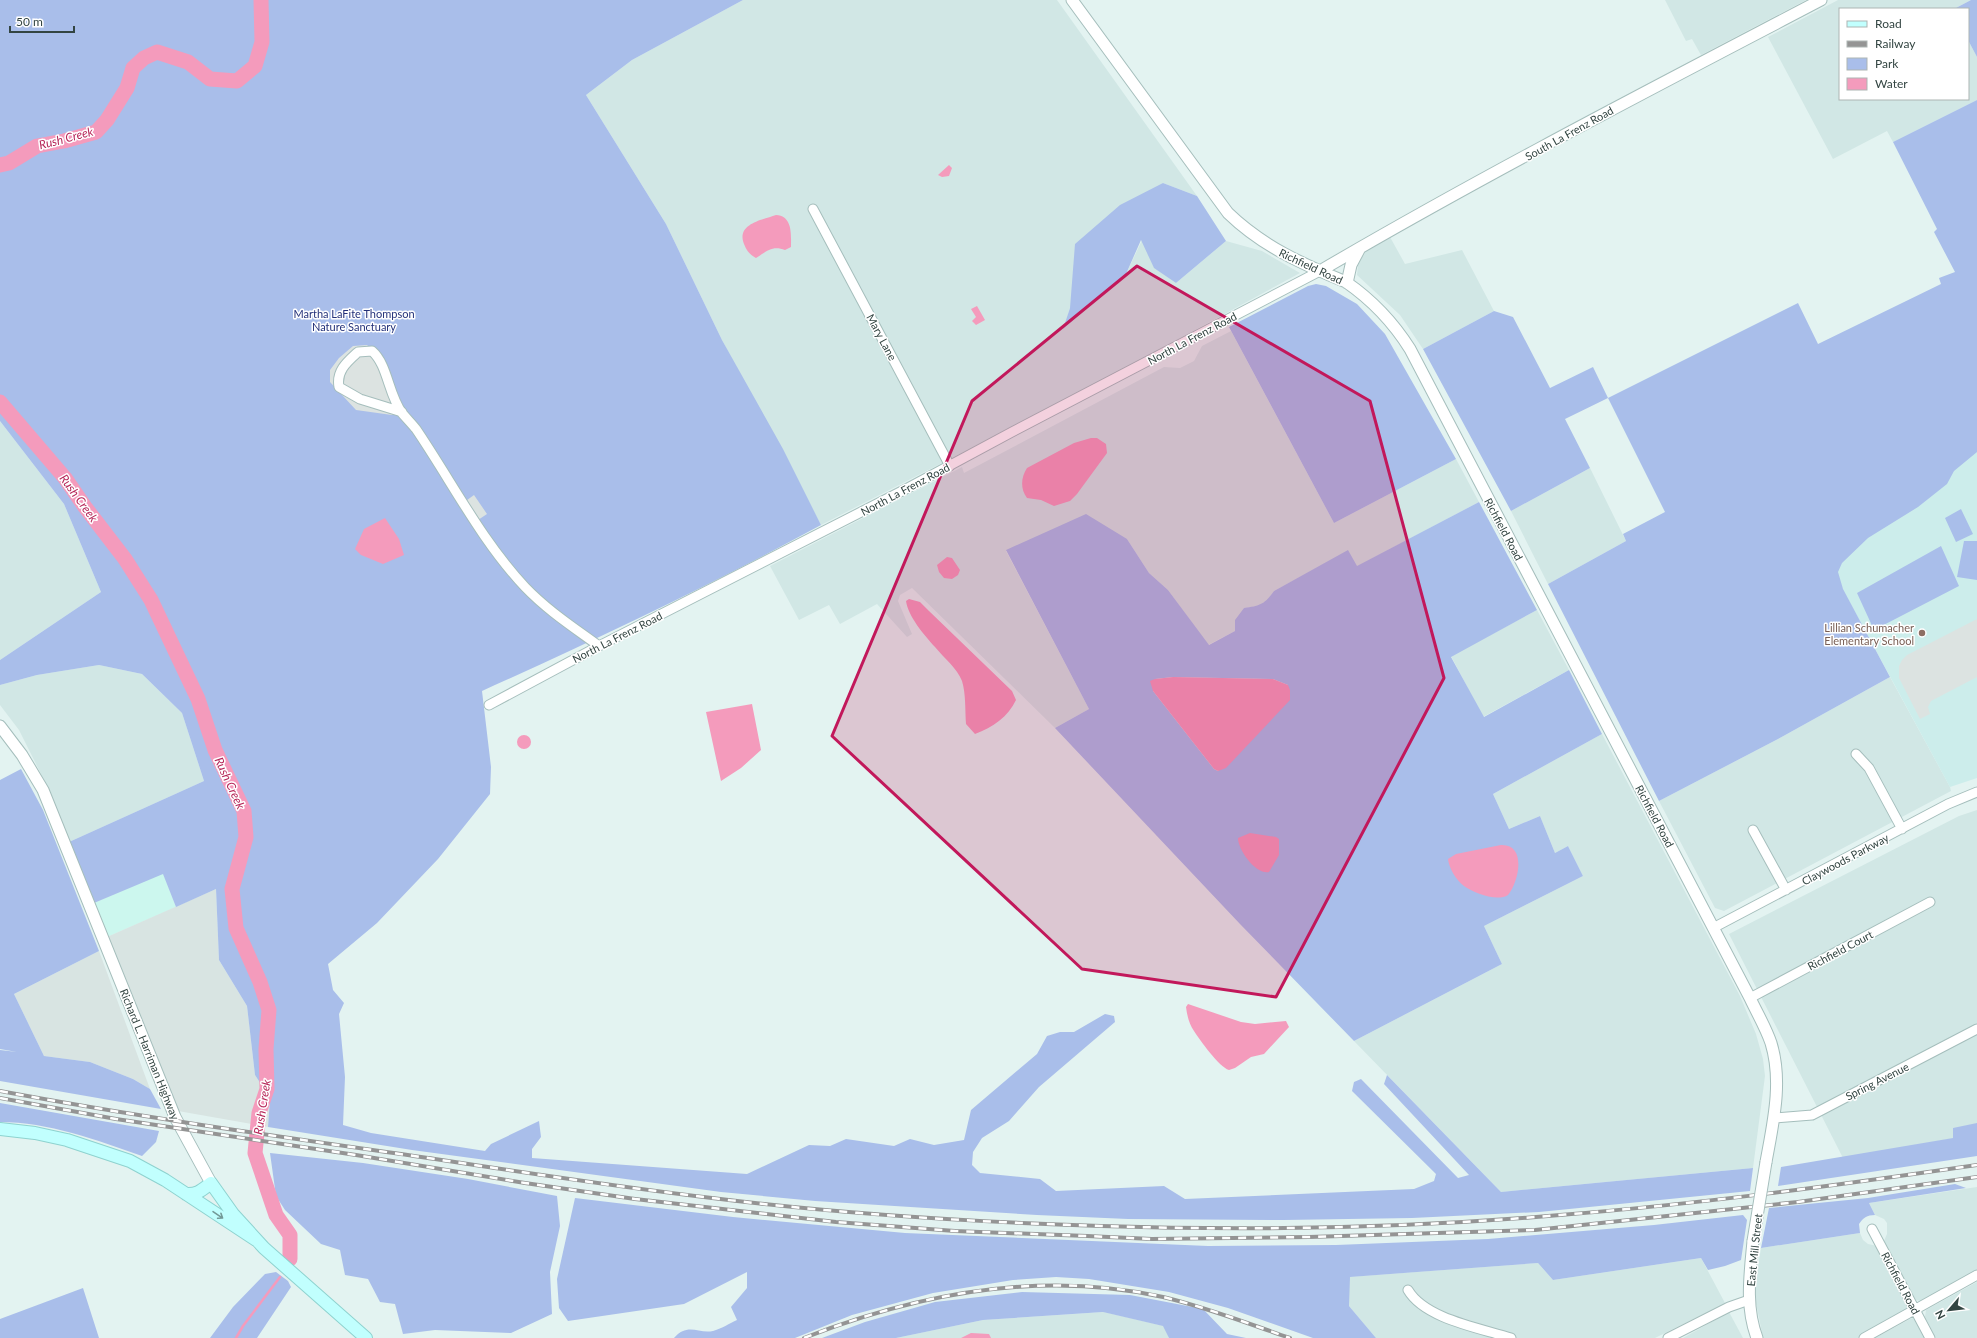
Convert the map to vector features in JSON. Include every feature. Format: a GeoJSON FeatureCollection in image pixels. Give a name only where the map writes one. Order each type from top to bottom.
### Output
{"type":"FeatureCollection","features":[{"type":"Feature","properties":{"kind":"main road"},"geometry":{"type":"LineString","coordinates":[[0,1129],[35,1133],[99,1150],[130,1161],[148,1169],[256,1240]]}},
{"type":"Feature","properties":{"kind":"main road"},"geometry":{"type":"LineString","coordinates":[[186,1194],[199,1192],[211,1183]]}},
{"type":"Feature","properties":{"kind":"main road","name":"Richard L. Harriman Highway"},"geometry":{"type":"LineString","coordinates":[[211,1183],[233,1214],[256,1240],[291,1274],[366,1338]]}},
{"type":"Feature","properties":{"kind":"street","name":"Richfield Road"},"geometry":{"type":"LineString","coordinates":[[1072,0],[1228,213],[1250,233],[1270,247],[1348,283],[1380,309],[1410,349],[1750,998],[1770,1042],[1774,1060],[1776,1097],[1774,1118],[1766,1162]]}},
{"type":"Feature","properties":{"kind":"street","name":"South La Frenz Road"},"geometry":{"type":"LineString","coordinates":[[1320,271],[1605,113],[1820,0]]}},
{"type":"Feature","properties":{"kind":"street","name":"Mary Lane"},"geometry":{"type":"LineString","coordinates":[[813,209],[950,466]]}},
{"type":"Feature","properties":{"kind":"street"},"geometry":{"type":"LineString","coordinates":[[1348,283],[1351,265],[1361,247]]}},
{"type":"Feature","properties":{"kind":"street","name":"North La Frenz Road"},"geometry":{"type":"LineString","coordinates":[[489,706],[598,646],[950,466],[1320,271]]}},
{"type":"Feature","properties":{"kind":"street"},"geometry":{"type":"LineString","coordinates":[[402,412],[360,399],[340,387],[338,378],[342,369],[358,352],[372,351],[380,359],[390,392],[402,412],[415,428],[501,559],[525,587],[549,610],[598,646]]}},
{"type":"Feature","properties":{"kind":"street","name":"Richard L. Harriman Highway"},"geometry":{"type":"LineString","coordinates":[[0,726],[22,755],[43,790],[175,1117],[211,1183]]}},
{"type":"Feature","properties":{"kind":"street"},"geometry":{"type":"LineString","coordinates":[[1856,754],[1869,768],[1902,829]]}},
{"type":"Feature","properties":{"kind":"street","name":"Claywoods Parkway"},"geometry":{"type":"LineString","coordinates":[[1713,928],[1967,795],[1977,792]]}},
{"type":"Feature","properties":{"kind":"street"},"geometry":{"type":"LineString","coordinates":[[1753,830],[1786,890]]}},
{"type":"Feature","properties":{"kind":"street","name":"Richfield Court"},"geometry":{"type":"LineString","coordinates":[[1750,998],[1930,902]]}},
{"type":"Feature","properties":{"kind":"street","name":"Spring Avenue"},"geometry":{"type":"LineString","coordinates":[[1774,1118],[1812,1115],[1977,1030]]}},
{"type":"Feature","properties":{"kind":"street","name":"East Mill Street"},"geometry":{"type":"LineString","coordinates":[[1757,1338],[1750,1314],[1749,1300],[1753,1241],[1766,1162]]}},
{"type":"Feature","properties":{"kind":"street","name":"Richfield Road"},"geometry":{"type":"LineString","coordinates":[[1872,1229],[1930,1338]]}},
{"type":"Feature","properties":{"kind":"street"},"geometry":{"type":"LineString","coordinates":[[1864,1338],[1977,1275]]}},
{"type":"Feature","properties":{"kind":"street"},"geometry":{"type":"LineString","coordinates":[[1408,1290],[1413,1299],[1426,1308],[1472,1326],[1511,1338]]}},
{"type":"Feature","properties":{"kind":"street"},"geometry":{"type":"LineString","coordinates":[[1668,1338],[1729,1307],[1749,1300]]}},
{"type":"Feature","properties":{"kind":"highlighted area"},"geometry":{"type":"Polygon","coordinates":[[[1137,266],[1370,401],[1444,678],[1276,997],[1082,969],[832,736],[972,401],[1137,266]]]}},
{"type":"Feature","properties":{"kind":"shaded area"},"geometry":{"type":"Polygon","coordinates":[[[743,0],[1057,0],[1197,196],[1163,183],[1070,308],[1064,328],[1126,274],[1142,240],[1154,267],[1176,283],[1226,241],[1262,251],[1300,273],[1090,387],[821,525],[722,340],[666,224],[586,95],[632,60],[743,0]]]}},
{"type":"Feature","properties":{"kind":"shaded area"},"geometry":{"type":"Polygon","coordinates":[[[1665,0],[1806,0],[1701,55],[1692,39],[1686,41],[1665,0]]]}},
{"type":"Feature","properties":{"kind":"shaded area"},"geometry":{"type":"Polygon","coordinates":[[[1838,0],[1971,0],[1956,8],[1839,8],[1839,100],[1969,100],[1969,42],[1977,57],[1977,100],[1893,142],[1887,131],[1833,159],[1768,37],[1838,0]]]}},
{"type":"Feature","properties":{"kind":"shaded area"},"geometry":{"type":"Polygon","coordinates":[[[1390,237],[1405,264],[1462,250],[1494,311],[1423,349],[1400,315],[1357,275],[1358,265],[1366,251],[1390,237]]]}},
{"type":"Feature","properties":{"kind":"shaded area"},"geometry":{"type":"Polygon","coordinates":[[[1231,331],[1334,523],[1456,459],[1479,502],[1356,567],[1348,551],[1274,591],[1267,601],[1258,606],[1244,608],[1235,631],[1208,645],[1168,590],[1149,573],[1127,539],[1006,551],[1089,709],[1055,728],[912,588],[900,595],[898,601],[912,634],[907,637],[877,604],[840,624],[829,605],[799,620],[770,566],[962,467],[964,473],[1164,367],[1180,368],[1194,361],[1202,346],[1231,331]]]}},
{"type":"Feature","properties":{"kind":"shaded area"},"geometry":{"type":"Polygon","coordinates":[[[367,345],[383,359],[403,409],[392,415],[356,410],[330,382],[330,370],[339,358],[353,346],[367,345]]]}},
{"type":"Feature","properties":{"kind":"shaded area"},"geometry":{"type":"Polygon","coordinates":[[[0,421],[64,504],[101,592],[0,660],[0,421]]]}},
{"type":"Feature","properties":{"kind":"shaded area","name":"Lillian Schumacher Elementary School"},"geometry":{"type":"Polygon","coordinates":[[[1977,427],[1977,778],[1950,787],[1804,518],[1977,427]]]}},
{"type":"Feature","properties":{"kind":"shaded area"},"geometry":{"type":"Polygon","coordinates":[[[1590,468],[1626,541],[1548,584],[1511,511],[1590,468]]]}},
{"type":"Feature","properties":{"kind":"shaded area"},"geometry":{"type":"Polygon","coordinates":[[[474,495],[487,514],[475,522],[463,503],[474,495]]]}},
{"type":"Feature","properties":{"kind":"shaded area"},"geometry":{"type":"Polygon","coordinates":[[[1537,610],[1569,670],[1483,717],[1451,656],[1537,610]]]}},
{"type":"Feature","properties":{"kind":"shaded area"},"geometry":{"type":"Polygon","coordinates":[[[1977,619],[1977,677],[1931,701],[1928,707],[1930,714],[1920,719],[1899,678],[1899,666],[1902,660],[1907,655],[1977,619]]]}},
{"type":"Feature","properties":{"kind":"shaded area"},"geometry":{"type":"Polygon","coordinates":[[[99,665],[142,674],[182,713],[204,781],[69,842],[51,794],[19,730],[0,705],[0,685],[37,675],[99,665]]]}},
{"type":"Feature","properties":{"kind":"shaded area"},"geometry":{"type":"Polygon","coordinates":[[[1890,677],[1951,791],[1724,911],[1715,908],[1659,801],[1778,739],[1890,677]]]}},
{"type":"Feature","properties":{"kind":"shaded area"},"geometry":{"type":"Polygon","coordinates":[[[1602,734],[1740,996],[1756,1034],[1763,1059],[1765,1076],[1753,1168],[1501,1192],[1354,1041],[1502,964],[1484,926],[1583,876],[1568,846],[1555,853],[1540,816],[1509,829],[1493,794],[1602,734]]]}},
{"type":"Feature","properties":{"kind":"shaded area"},"geometry":{"type":"Polygon","coordinates":[[[1977,810],[1977,1134],[1843,1158],[1729,934],[1959,816],[1977,810]]]}},
{"type":"Feature","properties":{"kind":"shaded area"},"geometry":{"type":"Polygon","coordinates":[[[163,873],[176,907],[107,937],[94,903],[163,873]]]}},
{"type":"Feature","properties":{"kind":"shaded area"},"geometry":{"type":"Polygon","coordinates":[[[216,889],[219,960],[247,1006],[255,1075],[270,1098],[268,1127],[178,1111],[107,937],[216,889]]]}},
{"type":"Feature","properties":{"kind":"shaded area"},"geometry":{"type":"Polygon","coordinates":[[[99,951],[150,1089],[133,1079],[90,1062],[44,1056],[14,994],[99,951]]]}},
{"type":"Feature","properties":{"kind":"shaded area"},"geometry":{"type":"Polygon","coordinates":[[[1977,1187],[1977,1271],[1921,1301],[1916,1300],[1884,1241],[1887,1234],[1887,1223],[1884,1219],[1875,1215],[1869,1203],[1977,1187]]]}},
{"type":"Feature","properties":{"kind":"shaded area"},"geometry":{"type":"Polygon","coordinates":[[[1860,1233],[1863,1240],[1868,1244],[1877,1246],[1910,1309],[1858,1338],[1763,1338],[1754,1293],[1761,1248],[1860,1233]]]}},
{"type":"Feature","properties":{"kind":"shaded area"},"geometry":{"type":"Polygon","coordinates":[[[1701,1258],[1725,1303],[1655,1338],[1376,1338],[1349,1306],[1349,1277],[1538,1263],[1553,1280],[1701,1258]]]}},
{"type":"Feature","properties":{"kind":"shaded area"},"geometry":{"type":"Polygon","coordinates":[[[1977,1282],[1977,1338],[1936,1338],[1925,1317],[1926,1310],[1977,1282]]]}},
{"type":"Feature","properties":{"kind":"shaded area"},"geometry":{"type":"Polygon","coordinates":[[[1104,1312],[1164,1326],[1169,1338],[896,1338],[983,1320],[1104,1312]]]}},
{"type":"Feature","properties":{"kind":"shaded area"},"geometry":{"type":"Polygon","coordinates":[[[1729,1312],[1743,1338],[1683,1338],[1699,1329],[1729,1312]]]}},
{"type":"Feature","properties":{"kind":"shaded area"},"geometry":{"type":"Polygon","coordinates":[[[1912,1318],[1917,1320],[1926,1338],[1875,1338],[1912,1318]]]}},
{"type":"Feature","properties":{"kind":"green space","name":"Martha LaFite Thompson Nature Sanctuary"},"geometry":{"type":"Polygon","coordinates":[[[0,0],[743,0],[632,60],[586,95],[666,224],[722,340],[783,449],[821,525],[738,569],[653,611],[482,691],[491,767],[490,794],[438,859],[377,923],[328,964],[333,990],[344,1003],[339,1014],[345,1077],[343,1125],[371,1133],[485,1151],[491,1144],[539,1121],[541,1137],[532,1149],[532,1158],[747,1174],[809,1145],[830,1146],[846,1139],[894,1146],[910,1139],[934,1145],[964,1140],[971,1110],[1037,1054],[1047,1036],[1060,1032],[1074,1032],[1105,1014],[1114,1016],[1115,1022],[1039,1087],[1009,1121],[982,1138],[973,1152],[972,1165],[980,1173],[1040,1179],[1056,1191],[1164,1186],[1185,1199],[1414,1189],[1434,1181],[1436,1174],[1352,1091],[1354,1082],[1361,1079],[1458,1178],[1469,1175],[1384,1084],[1387,1075],[1501,1192],[1753,1168],[1750,1191],[1539,1212],[1412,1218],[1284,1220],[1128,1219],[1037,1215],[815,1201],[721,1192],[412,1150],[268,1127],[270,1098],[255,1075],[247,1006],[219,960],[216,889],[176,907],[163,874],[94,903],[69,842],[204,781],[182,713],[142,674],[99,665],[37,675],[0,685],[0,660],[101,592],[64,504],[0,421],[0,0]]]}},
{"type":"Feature","properties":{"kind":"green space"},"geometry":{"type":"Polygon","coordinates":[[[1971,0],[1977,0],[1977,57],[1969,42],[1969,8],[1956,8],[1971,0]]]}},
{"type":"Feature","properties":{"kind":"green space"},"geometry":{"type":"Polygon","coordinates":[[[1977,100],[1977,452],[1954,471],[1947,484],[1918,507],[1868,538],[1842,563],[1838,572],[1843,589],[1890,677],[1778,739],[1659,801],[1548,584],[1626,541],[1623,534],[1665,512],[1608,398],[1798,303],[1818,344],[1941,284],[1939,278],[1955,272],[1934,232],[1937,229],[1893,142],[1977,100]]]}},
{"type":"Feature","properties":{"kind":"green space"},"geometry":{"type":"Polygon","coordinates":[[[1163,183],[1197,196],[1226,241],[1176,283],[1154,268],[1141,240],[1126,274],[1063,329],[1070,308],[1075,244],[1120,205],[1163,183]]]}},
{"type":"Feature","properties":{"kind":"green space"},"geometry":{"type":"Polygon","coordinates":[[[1316,284],[1326,286],[1357,304],[1385,334],[1456,459],[1334,523],[1229,327],[1308,286],[1316,284]]]}},
{"type":"Feature","properties":{"kind":"green space"},"geometry":{"type":"Polygon","coordinates":[[[1494,311],[1513,317],[1550,388],[1593,367],[1608,398],[1565,419],[1590,468],[1511,511],[1423,349],[1494,311]]]}},
{"type":"Feature","properties":{"kind":"green space"},"geometry":{"type":"Polygon","coordinates":[[[1479,502],[1537,610],[1451,657],[1484,717],[1569,670],[1602,734],[1493,794],[1509,829],[1540,816],[1555,853],[1568,846],[1583,876],[1484,926],[1502,964],[1354,1041],[1240,924],[1055,728],[1089,709],[1006,550],[1086,514],[1127,539],[1149,573],[1168,590],[1209,645],[1235,631],[1235,620],[1244,608],[1262,604],[1274,591],[1348,550],[1357,566],[1479,502]],[[1173,677],[1155,679],[1153,691],[1214,769],[1218,771],[1288,685],[1273,679],[1173,677]]]}},
{"type":"Feature","properties":{"kind":"green space"},"geometry":{"type":"Polygon","coordinates":[[[1961,509],[1973,534],[1956,542],[1945,518],[1961,509]]]}},
{"type":"Feature","properties":{"kind":"green space"},"geometry":{"type":"Polygon","coordinates":[[[1964,541],[1977,541],[1977,580],[1957,577],[1964,541]]]}},
{"type":"Feature","properties":{"kind":"green space"},"geometry":{"type":"Polygon","coordinates":[[[1941,546],[1959,586],[1874,630],[1857,593],[1941,546]]]}},
{"type":"Feature","properties":{"kind":"green space"},"geometry":{"type":"Polygon","coordinates":[[[21,769],[43,810],[99,951],[14,994],[44,1056],[90,1062],[133,1079],[150,1089],[161,1109],[0,1081],[0,1050],[17,1052],[0,1049],[0,780],[21,769]]]}},
{"type":"Feature","properties":{"kind":"green space"},"geometry":{"type":"Polygon","coordinates":[[[0,1103],[159,1131],[156,1142],[142,1156],[72,1133],[36,1125],[0,1122],[0,1103]]]}},
{"type":"Feature","properties":{"kind":"green space"},"geometry":{"type":"Polygon","coordinates":[[[1977,1123],[1977,1156],[1778,1186],[1781,1167],[1953,1138],[1953,1128],[1977,1123]]]}},
{"type":"Feature","properties":{"kind":"green space"},"geometry":{"type":"Polygon","coordinates":[[[270,1153],[363,1163],[468,1179],[557,1196],[560,1226],[550,1272],[552,1314],[511,1333],[435,1330],[403,1334],[395,1304],[380,1302],[368,1279],[345,1275],[340,1250],[321,1244],[285,1210],[276,1196],[270,1153]]]}},
{"type":"Feature","properties":{"kind":"green space"},"geometry":{"type":"Polygon","coordinates":[[[1955,1184],[1966,1188],[1869,1203],[1875,1215],[1867,1216],[1859,1224],[1860,1233],[1761,1248],[1769,1208],[1868,1198],[1955,1184]]]}},
{"type":"Feature","properties":{"kind":"green space"},"geometry":{"type":"Polygon","coordinates":[[[575,1198],[733,1217],[905,1233],[1208,1246],[1336,1245],[1488,1239],[1654,1225],[1743,1215],[1747,1220],[1741,1260],[1708,1270],[1701,1258],[1553,1280],[1538,1263],[1350,1277],[1349,1306],[1376,1338],[1313,1338],[1228,1308],[1169,1292],[1089,1279],[1056,1277],[1013,1280],[933,1293],[852,1315],[795,1338],[674,1338],[679,1333],[689,1330],[708,1332],[713,1331],[737,1320],[731,1307],[747,1288],[747,1272],[684,1304],[568,1321],[559,1308],[557,1279],[575,1198]]]}},
{"type":"Feature","properties":{"kind":"green space"},"geometry":{"type":"Polygon","coordinates":[[[276,1272],[288,1281],[291,1287],[257,1338],[210,1338],[233,1307],[265,1274],[276,1272]]]}},
{"type":"Feature","properties":{"kind":"green space"},"geometry":{"type":"Polygon","coordinates":[[[83,1288],[99,1338],[0,1338],[0,1319],[83,1288]]]}},
{"type":"Feature","properties":{"kind":"green space"},"geometry":{"type":"Polygon","coordinates":[[[1022,1292],[1130,1295],[1203,1309],[1227,1334],[1246,1338],[1169,1338],[1163,1326],[1103,1312],[983,1320],[896,1338],[822,1338],[865,1322],[935,1302],[1022,1292]]]}},
{"type":"Feature","properties":{"kind":"water"},"geometry":{"type":"Polygon","coordinates":[[[949,165],[952,168],[949,176],[942,177],[938,175],[949,165]]]}},
{"type":"Feature","properties":{"kind":"water"},"geometry":{"type":"Polygon","coordinates":[[[776,215],[782,216],[788,222],[791,232],[791,247],[785,250],[776,248],[756,258],[750,254],[744,244],[744,232],[747,227],[752,224],[776,215]]]}},
{"type":"Feature","properties":{"kind":"water"},"geometry":{"type":"Polygon","coordinates":[[[977,306],[985,320],[976,325],[972,321],[976,317],[971,309],[977,306]]]}},
{"type":"Feature","properties":{"kind":"water"},"geometry":{"type":"Polygon","coordinates":[[[1091,438],[1097,438],[1106,444],[1107,453],[1077,494],[1070,501],[1054,506],[1041,500],[1027,498],[1023,491],[1022,483],[1023,475],[1027,468],[1074,443],[1091,438]]]}},
{"type":"Feature","properties":{"kind":"water"},"geometry":{"type":"Polygon","coordinates":[[[385,518],[399,539],[404,555],[383,564],[361,555],[355,549],[364,529],[385,518]]]}},
{"type":"Feature","properties":{"kind":"water"},"geometry":{"type":"Polygon","coordinates":[[[947,557],[952,558],[960,570],[958,575],[952,579],[944,578],[939,572],[937,565],[947,557]]]}},
{"type":"Feature","properties":{"kind":"water"},"geometry":{"type":"Polygon","coordinates":[[[909,599],[920,602],[1012,691],[1016,700],[1013,706],[1009,712],[994,725],[975,734],[966,724],[965,697],[960,676],[954,667],[926,637],[913,619],[907,607],[906,601],[909,599]]]}},
{"type":"Feature","properties":{"kind":"water"},"geometry":{"type":"Polygon","coordinates":[[[1173,677],[1273,679],[1288,685],[1290,690],[1290,700],[1226,768],[1218,771],[1214,769],[1153,691],[1150,681],[1173,677]]]}},
{"type":"Feature","properties":{"kind":"water"},"geometry":{"type":"Polygon","coordinates":[[[752,704],[761,750],[741,768],[721,781],[706,712],[752,704]]]}},
{"type":"Feature","properties":{"kind":"water"},"geometry":{"type":"Polygon","coordinates":[[[524,735],[529,737],[531,742],[529,747],[524,749],[519,747],[517,742],[519,737],[524,735]]]}},
{"type":"Feature","properties":{"kind":"water"},"geometry":{"type":"Polygon","coordinates":[[[1250,833],[1276,837],[1279,839],[1279,855],[1269,872],[1264,872],[1253,866],[1241,849],[1238,838],[1250,833]]]}},
{"type":"Feature","properties":{"kind":"water"},"geometry":{"type":"Polygon","coordinates":[[[1501,845],[1509,846],[1515,851],[1518,857],[1515,882],[1508,895],[1498,898],[1479,894],[1464,886],[1451,870],[1448,859],[1456,854],[1501,845]]]}},
{"type":"Feature","properties":{"kind":"water"},"geometry":{"type":"Polygon","coordinates":[[[1188,1004],[1241,1022],[1255,1024],[1286,1021],[1289,1027],[1264,1054],[1251,1057],[1235,1068],[1229,1070],[1215,1059],[1192,1028],[1186,1007],[1188,1004]]]}},
{"type":"Feature","properties":{"kind":"water"},"geometry":{"type":"Polygon","coordinates":[[[971,1333],[989,1334],[991,1338],[961,1338],[971,1333]]]}},
{"type":"Feature","properties":{"kind":"waterway","name":"Rush Creek"},"geometry":{"type":"LineString","coordinates":[[0,165],[9,163],[37,146],[64,141],[96,132],[107,120],[127,88],[133,68],[144,58],[157,52],[188,62],[210,79],[237,81],[255,66],[262,42],[261,0]]}},
{"type":"Feature","properties":{"kind":"waterway","name":"Rush Creek"},"geometry":{"type":"LineString","coordinates":[[0,402],[65,478],[125,559],[151,600],[198,699],[215,750],[244,811],[246,837],[232,889],[236,928],[260,982],[269,1010],[266,1049],[267,1089],[259,1113],[255,1153],[276,1215],[290,1235],[290,1259]]}},
{"type":"Feature","properties":{"kind":"waterway","name":"Rush Creek"},"geometry":{"type":"LineString","coordinates":[[236,1338],[243,1326],[280,1277]]}},
{"type":"Feature","properties":{"kind":"railway"},"geometry":{"type":"LineString","coordinates":[[0,1091],[217,1127],[677,1194],[760,1204],[857,1213],[955,1220],[1052,1224],[1273,1228],[1388,1226],[1446,1223],[1612,1211],[1717,1200],[1977,1165]]}},
{"type":"Feature","properties":{"kind":"railway"},"geometry":{"type":"LineString","coordinates":[[0,1098],[116,1119],[635,1199],[836,1222],[955,1231],[1152,1239],[1309,1237],[1535,1230],[1798,1202],[1977,1177]]}},
{"type":"Feature","properties":{"kind":"railway"},"geometry":{"type":"LineString","coordinates":[[804,1338],[847,1322],[936,1298],[981,1290],[1027,1286],[1072,1286],[1118,1289],[1163,1297],[1211,1311],[1290,1338]]}},
{"type":"Feature","properties":{"kind":"place","name":"Lillian Schumacher Elementary School"},"geometry":{"type":"Point","coordinates":[1922,633]}}]}
